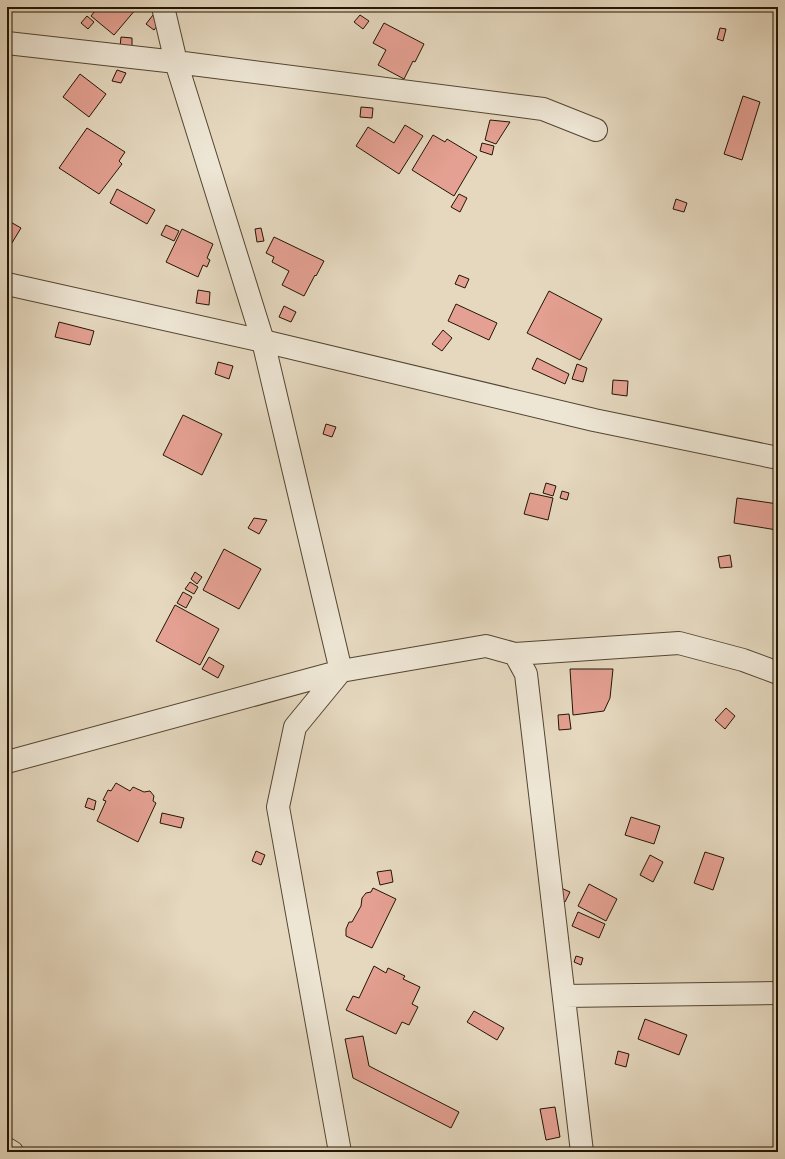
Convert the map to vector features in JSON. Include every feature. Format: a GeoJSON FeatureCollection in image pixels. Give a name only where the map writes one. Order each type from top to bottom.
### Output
{"type":"FeatureCollection","features":[{"type":"Feature","properties":{"kind":"street"},"geometry":{"type":"LineString","coordinates":[[164,7],[176,62],[263,341],[341,671]]}},
{"type":"Feature","properties":{"kind":"street"},"geometry":{"type":"LineString","coordinates":[[7,43],[176,62],[543,109],[596,130]]}},
{"type":"Feature","properties":{"kind":"street"},"geometry":{"type":"LineString","coordinates":[[7,284],[263,341],[594,420],[778,458]]}},
{"type":"Feature","properties":{"kind":"street"},"geometry":{"type":"LineString","coordinates":[[7,762],[341,671],[486,646],[515,654],[679,643],[743,660],[778,673]]}},
{"type":"Feature","properties":{"kind":"street"},"geometry":{"type":"LineString","coordinates":[[515,654],[526,674],[582,1152]]}},
{"type":"Feature","properties":{"kind":"street"},"geometry":{"type":"LineString","coordinates":[[340,1152],[278,807],[295,727],[341,671]]}},
{"type":"Feature","properties":{"kind":"street"},"geometry":{"type":"LineString","coordinates":[[564,996],[778,993]]}},
{"type":"Feature","properties":{"kind":"street"},"geometry":{"type":"LineString","coordinates":[[7,1149],[12,1152]]}},
{"type":"Feature","properties":{"kind":"building"},"geometry":{"type":"Polygon","coordinates":[[[98,7],[134,7],[136,9],[114,35],[91,16],[98,7]]]}},
{"type":"Feature","properties":{"kind":"building"},"geometry":{"type":"Polygon","coordinates":[[[153,15],[161,21],[154,30],[146,24],[153,15]]]}},
{"type":"Feature","properties":{"kind":"building"},"geometry":{"type":"Polygon","coordinates":[[[360,15],[369,21],[363,29],[354,22],[360,15]]]}},
{"type":"Feature","properties":{"kind":"building"},"geometry":{"type":"Polygon","coordinates":[[[87,16],[94,22],[88,29],[81,23],[87,16]]]}},
{"type":"Feature","properties":{"kind":"building"},"geometry":{"type":"Polygon","coordinates":[[[384,23],[424,44],[404,79],[378,65],[386,50],[373,43],[384,23]]]}},
{"type":"Feature","properties":{"kind":"building"},"geometry":{"type":"Polygon","coordinates":[[[720,28],[726,29],[723,41],[717,39],[720,28]]]}},
{"type":"Feature","properties":{"kind":"building"},"geometry":{"type":"Polygon","coordinates":[[[121,37],[132,38],[132,48],[120,47],[121,37]]]}},
{"type":"Feature","properties":{"kind":"building"},"geometry":{"type":"Polygon","coordinates":[[[117,70],[126,73],[121,83],[112,81],[117,70]]]}},
{"type":"Feature","properties":{"kind":"building"},"geometry":{"type":"Polygon","coordinates":[[[80,74],[106,94],[89,117],[63,97],[80,74]]]}},
{"type":"Feature","properties":{"kind":"building"},"geometry":{"type":"Polygon","coordinates":[[[743,96],[760,102],[742,160],[724,154],[743,96]]]}},
{"type":"Feature","properties":{"kind":"building"},"geometry":{"type":"Polygon","coordinates":[[[361,107],[373,108],[372,118],[360,117],[361,107]]]}},
{"type":"Feature","properties":{"kind":"building"},"geometry":{"type":"Polygon","coordinates":[[[490,120],[510,122],[496,144],[485,140],[490,120]]]}},
{"type":"Feature","properties":{"kind":"building"},"geometry":{"type":"Polygon","coordinates":[[[405,125],[423,136],[399,174],[356,146],[368,127],[394,143],[405,125]]]}},
{"type":"Feature","properties":{"kind":"building"},"geometry":{"type":"Polygon","coordinates":[[[87,128],[125,152],[119,161],[122,164],[99,194],[59,168],[87,128]]]}},
{"type":"Feature","properties":{"kind":"building"},"geometry":{"type":"Polygon","coordinates":[[[433,135],[445,142],[447,139],[477,157],[454,196],[412,170],[433,135]]]}},
{"type":"Feature","properties":{"kind":"building"},"geometry":{"type":"Polygon","coordinates":[[[482,143],[494,146],[492,155],[480,151],[482,143]]]}},
{"type":"Feature","properties":{"kind":"building"},"geometry":{"type":"Polygon","coordinates":[[[117,189],[155,210],[147,224],[110,203],[117,189]]]}},
{"type":"Feature","properties":{"kind":"building"},"geometry":{"type":"Polygon","coordinates":[[[459,194],[467,198],[460,212],[451,207],[459,194]]]}},
{"type":"Feature","properties":{"kind":"building"},"geometry":{"type":"Polygon","coordinates":[[[676,199],[687,203],[684,212],[673,209],[676,199]]]}},
{"type":"Feature","properties":{"kind":"building"},"geometry":{"type":"Polygon","coordinates":[[[7,220],[21,228],[7,251],[7,220]]]}},
{"type":"Feature","properties":{"kind":"building"},"geometry":{"type":"Polygon","coordinates":[[[166,225],[179,231],[174,241],[161,235],[166,225]]]}},
{"type":"Feature","properties":{"kind":"building"},"geometry":{"type":"Polygon","coordinates":[[[261,228],[264,241],[257,242],[255,229],[261,228]]]}},
{"type":"Feature","properties":{"kind":"building"},"geometry":{"type":"Polygon","coordinates":[[[182,229],[213,244],[207,258],[210,260],[207,267],[203,265],[198,277],[166,262],[182,229]]]}},
{"type":"Feature","properties":{"kind":"building"},"geometry":{"type":"Polygon","coordinates":[[[274,237],[324,261],[304,296],[282,285],[289,271],[272,262],[274,257],[266,253],[274,237]]]}},
{"type":"Feature","properties":{"kind":"building"},"geometry":{"type":"Polygon","coordinates":[[[459,275],[469,279],[465,288],[455,284],[459,275]]]}},
{"type":"Feature","properties":{"kind":"building"},"geometry":{"type":"Polygon","coordinates":[[[198,290],[210,292],[209,305],[196,303],[198,290]]]}},
{"type":"Feature","properties":{"kind":"building"},"geometry":{"type":"Polygon","coordinates":[[[549,291],[602,319],[580,360],[527,333],[549,291]]]}},
{"type":"Feature","properties":{"kind":"building"},"geometry":{"type":"Polygon","coordinates":[[[456,304],[497,323],[489,340],[448,321],[456,304]]]}},
{"type":"Feature","properties":{"kind":"building"},"geometry":{"type":"Polygon","coordinates":[[[284,306],[296,312],[291,322],[279,317],[284,306]]]}},
{"type":"Feature","properties":{"kind":"building"},"geometry":{"type":"Polygon","coordinates":[[[59,322],[94,331],[90,345],[55,337],[59,322]]]}},
{"type":"Feature","properties":{"kind":"building"},"geometry":{"type":"Polygon","coordinates":[[[443,330],[452,338],[442,351],[432,344],[443,330]]]}},
{"type":"Feature","properties":{"kind":"building"},"geometry":{"type":"Polygon","coordinates":[[[537,358],[569,374],[565,384],[532,369],[537,358]]]}},
{"type":"Feature","properties":{"kind":"building"},"geometry":{"type":"Polygon","coordinates":[[[218,362],[233,366],[229,379],[215,374],[218,362]]]}},
{"type":"Feature","properties":{"kind":"building"},"geometry":{"type":"Polygon","coordinates":[[[577,364],[587,368],[583,382],[572,379],[577,364]]]}},
{"type":"Feature","properties":{"kind":"building"},"geometry":{"type":"Polygon","coordinates":[[[613,380],[628,381],[627,396],[612,394],[613,380]]]}},
{"type":"Feature","properties":{"kind":"building"},"geometry":{"type":"Polygon","coordinates":[[[183,415],[222,434],[202,475],[163,455],[183,415]]]}},
{"type":"Feature","properties":{"kind":"building"},"geometry":{"type":"Polygon","coordinates":[[[326,424],[336,427],[332,437],[323,434],[326,424]]]}},
{"type":"Feature","properties":{"kind":"building"},"geometry":{"type":"Polygon","coordinates":[[[546,483],[556,486],[553,496],[543,493],[546,483]]]}},
{"type":"Feature","properties":{"kind":"building"},"geometry":{"type":"Polygon","coordinates":[[[562,491],[569,493],[567,500],[560,498],[562,491]]]}},
{"type":"Feature","properties":{"kind":"building"},"geometry":{"type":"Polygon","coordinates":[[[530,493],[553,498],[548,520],[524,514],[530,493]]]}},
{"type":"Feature","properties":{"kind":"building"},"geometry":{"type":"Polygon","coordinates":[[[737,498],[778,504],[777,530],[734,523],[737,498]]]}},
{"type":"Feature","properties":{"kind":"building"},"geometry":{"type":"Polygon","coordinates":[[[254,518],[267,520],[259,534],[248,528],[254,518]]]}},
{"type":"Feature","properties":{"kind":"building"},"geometry":{"type":"Polygon","coordinates":[[[224,549],[261,569],[239,609],[203,590],[224,549]]]}},
{"type":"Feature","properties":{"kind":"building"},"geometry":{"type":"Polygon","coordinates":[[[730,555],[732,567],[720,568],[718,557],[730,555]]]}},
{"type":"Feature","properties":{"kind":"building"},"geometry":{"type":"Polygon","coordinates":[[[195,572],[202,577],[197,584],[191,579],[195,572]]]}},
{"type":"Feature","properties":{"kind":"building"},"geometry":{"type":"Polygon","coordinates":[[[190,582],[198,587],[194,594],[185,589],[190,582]]]}},
{"type":"Feature","properties":{"kind":"building"},"geometry":{"type":"Polygon","coordinates":[[[183,592],[192,597],[186,608],[177,603],[183,592]]]}},
{"type":"Feature","properties":{"kind":"building"},"geometry":{"type":"Polygon","coordinates":[[[175,605],[219,629],[200,665],[156,641],[175,605]]]}},
{"type":"Feature","properties":{"kind":"building"},"geometry":{"type":"Polygon","coordinates":[[[209,657],[224,666],[218,678],[202,669],[209,657]]]}},
{"type":"Feature","properties":{"kind":"building"},"geometry":{"type":"Polygon","coordinates":[[[570,669],[613,669],[610,698],[604,711],[573,715],[570,669]]]}},
{"type":"Feature","properties":{"kind":"building"},"geometry":{"type":"Polygon","coordinates":[[[726,708],[735,716],[725,729],[715,720],[726,708]]]}},
{"type":"Feature","properties":{"kind":"building"},"geometry":{"type":"Polygon","coordinates":[[[569,714],[571,729],[559,730],[558,715],[569,714]]]}},
{"type":"Feature","properties":{"kind":"building"},"geometry":{"type":"Polygon","coordinates":[[[116,783],[130,791],[133,787],[144,792],[150,791],[154,796],[153,801],[156,803],[138,842],[97,821],[106,801],[103,800],[108,790],[111,791],[116,783]]]}},
{"type":"Feature","properties":{"kind":"building"},"geometry":{"type":"Polygon","coordinates":[[[88,798],[96,801],[94,810],[85,807],[88,798]]]}},
{"type":"Feature","properties":{"kind":"building"},"geometry":{"type":"Polygon","coordinates":[[[162,813],[184,818],[181,828],[160,823],[162,813]]]}},
{"type":"Feature","properties":{"kind":"building"},"geometry":{"type":"Polygon","coordinates":[[[631,817],[660,826],[654,844],[625,835],[631,817]]]}},
{"type":"Feature","properties":{"kind":"building"},"geometry":{"type":"Polygon","coordinates":[[[256,851],[265,855],[261,865],[252,861],[256,851]]]}},
{"type":"Feature","properties":{"kind":"building"},"geometry":{"type":"Polygon","coordinates":[[[705,852],[724,858],[713,890],[694,883],[705,852]]]}},
{"type":"Feature","properties":{"kind":"building"},"geometry":{"type":"Polygon","coordinates":[[[650,855],[663,862],[653,882],[640,875],[650,855]]]}},
{"type":"Feature","properties":{"kind":"building"},"geometry":{"type":"Polygon","coordinates":[[[391,870],[393,882],[380,885],[377,872],[391,870]]]}},
{"type":"Feature","properties":{"kind":"building"},"geometry":{"type":"Polygon","coordinates":[[[589,884],[617,899],[606,921],[578,906],[589,884]]]}},
{"type":"Feature","properties":{"kind":"building"},"geometry":{"type":"Polygon","coordinates":[[[559,887],[570,892],[565,902],[554,897],[559,887]]]}},
{"type":"Feature","properties":{"kind":"building"},"geometry":{"type":"Polygon","coordinates":[[[373,888],[396,899],[372,948],[346,936],[346,929],[349,922],[352,922],[361,906],[362,898],[366,893],[371,892],[373,888]]]}},
{"type":"Feature","properties":{"kind":"building"},"geometry":{"type":"Polygon","coordinates":[[[578,912],[605,924],[599,938],[572,926],[578,912]]]}},
{"type":"Feature","properties":{"kind":"building"},"geometry":{"type":"Polygon","coordinates":[[[576,956],[583,958],[581,965],[574,962],[576,956]]]}},
{"type":"Feature","properties":{"kind":"building"},"geometry":{"type":"Polygon","coordinates":[[[374,966],[386,973],[388,968],[405,976],[403,979],[420,987],[412,1004],[418,1007],[409,1025],[402,1022],[396,1034],[346,1010],[353,996],[359,998],[374,966]]]}},
{"type":"Feature","properties":{"kind":"building"},"geometry":{"type":"Polygon","coordinates":[[[474,1011],[504,1028],[497,1040],[467,1022],[474,1011]]]}},
{"type":"Feature","properties":{"kind":"building"},"geometry":{"type":"Polygon","coordinates":[[[645,1019],[687,1035],[679,1055],[638,1039],[645,1019]]]}},
{"type":"Feature","properties":{"kind":"building"},"geometry":{"type":"Polygon","coordinates":[[[363,1036],[369,1066],[459,1112],[451,1128],[353,1078],[345,1039],[363,1036]]]}},
{"type":"Feature","properties":{"kind":"building"},"geometry":{"type":"Polygon","coordinates":[[[618,1051],[629,1054],[626,1067],[615,1064],[618,1051]]]}},
{"type":"Feature","properties":{"kind":"building"},"geometry":{"type":"Polygon","coordinates":[[[555,1107],[560,1137],[546,1140],[540,1109],[555,1107]]]}}]}
